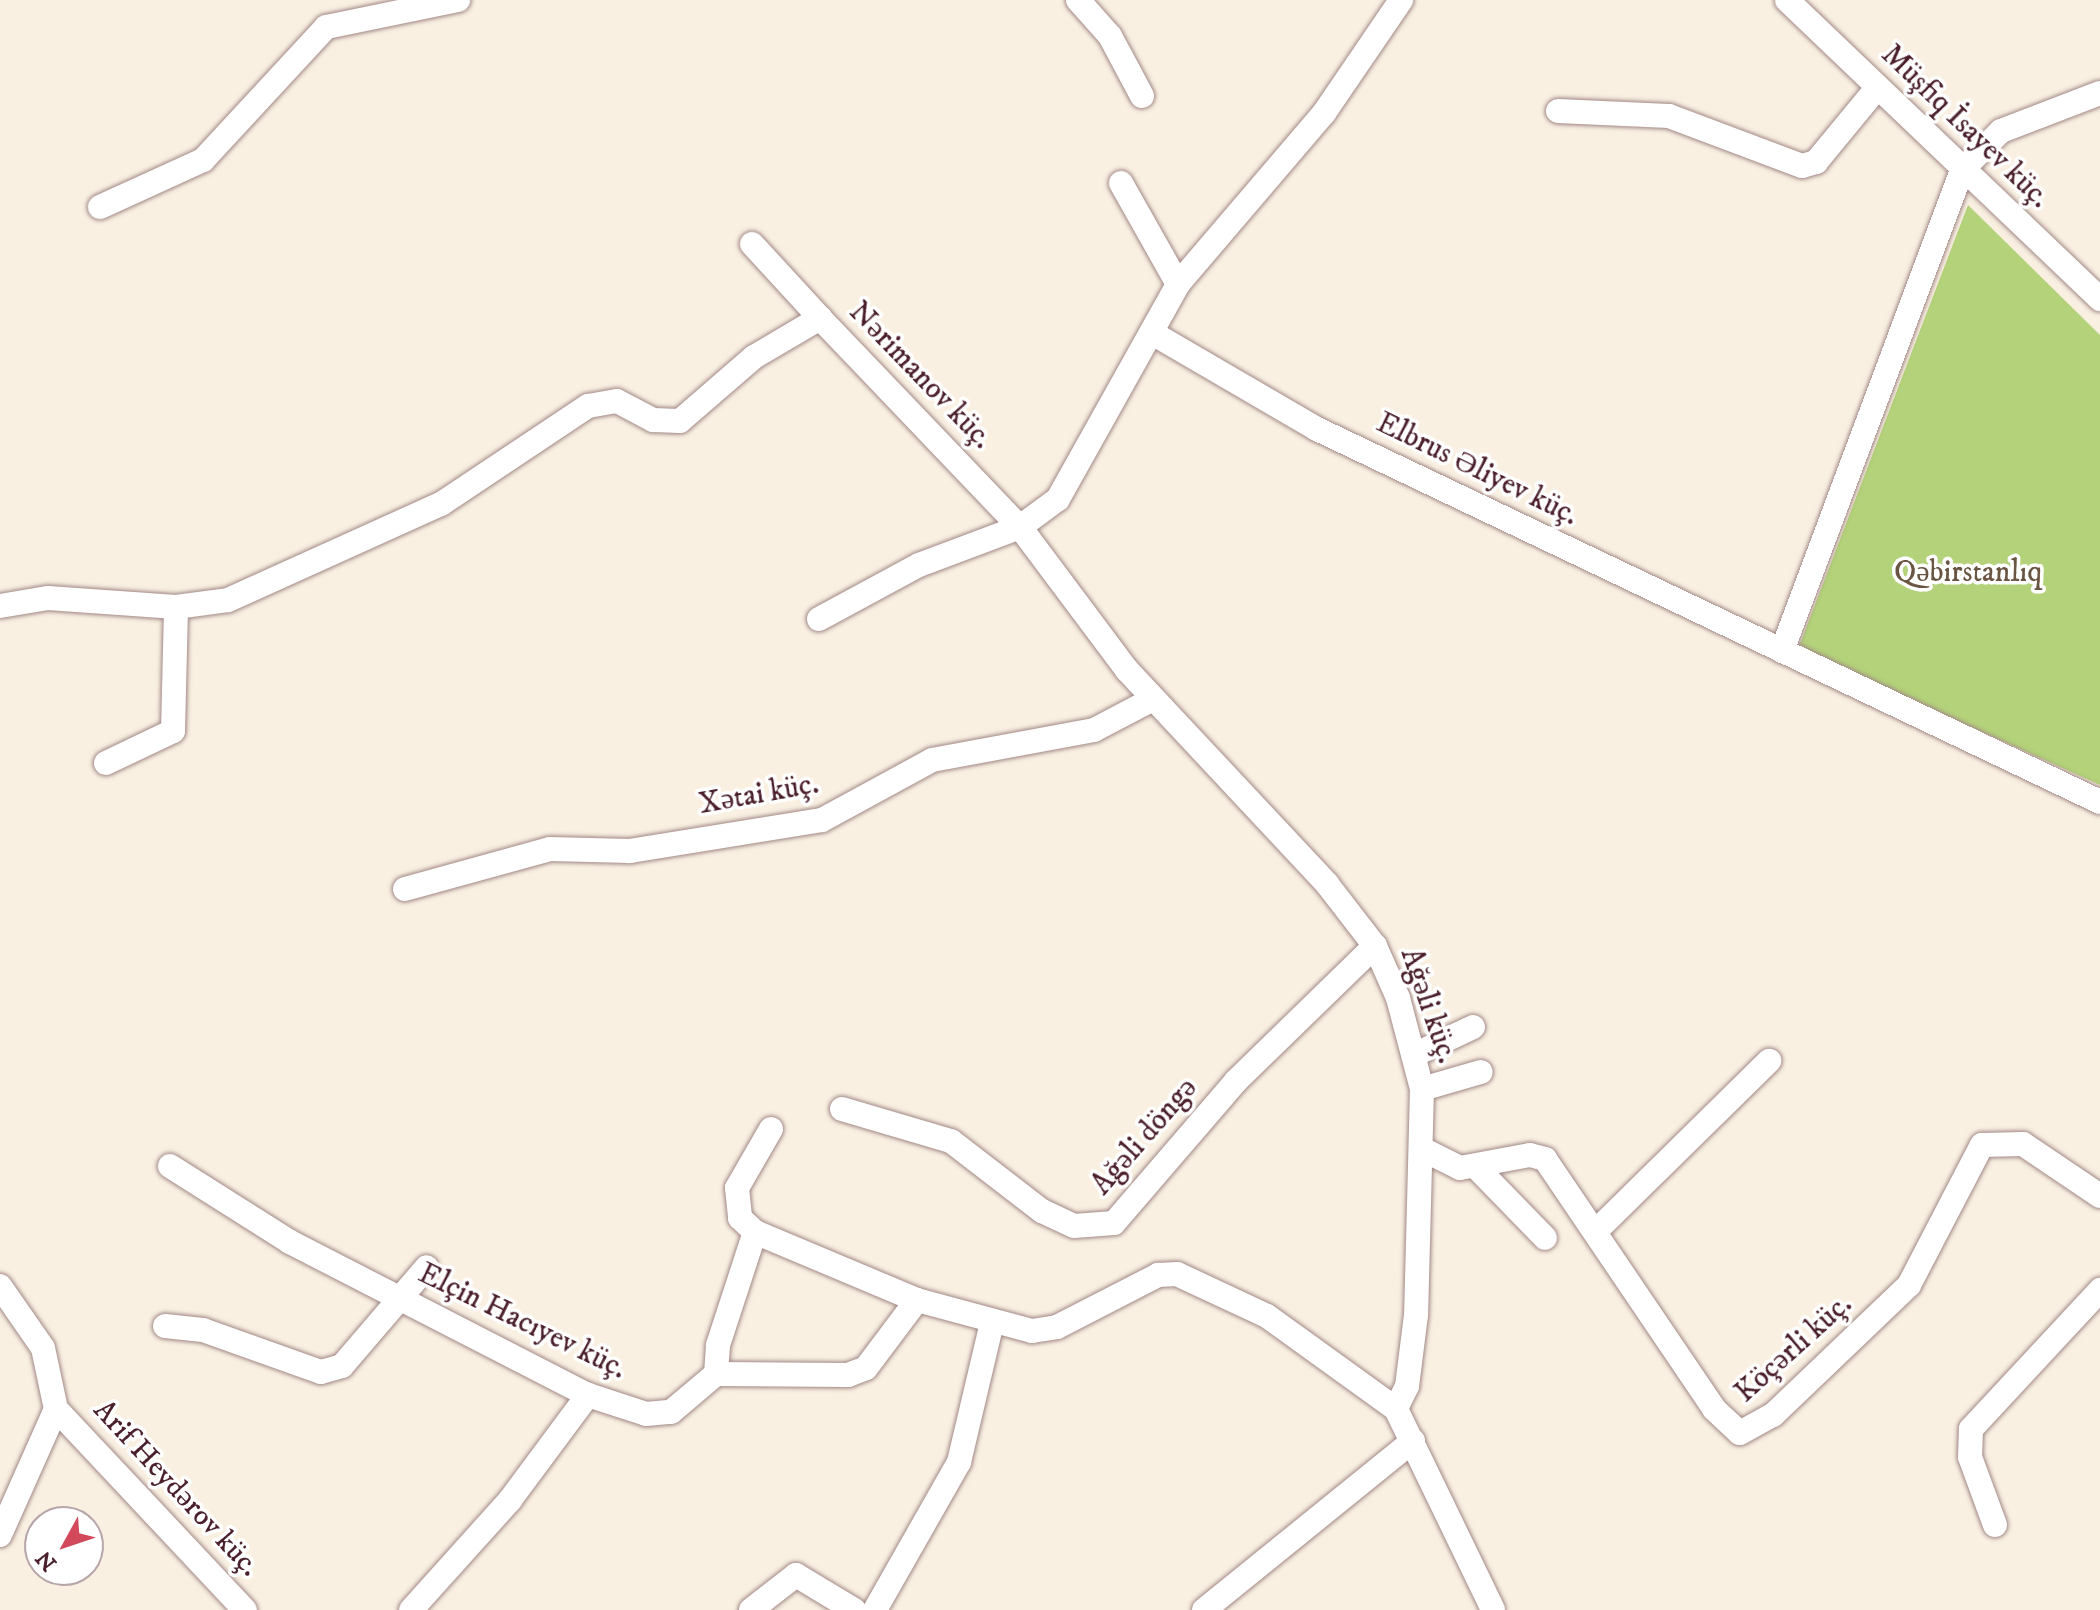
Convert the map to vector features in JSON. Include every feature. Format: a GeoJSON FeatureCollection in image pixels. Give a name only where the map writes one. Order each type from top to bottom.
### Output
{"type":"FeatureCollection","features":[{"type":"Feature","properties":{"kind":"street"},"geometry":{"type":"LineString","coordinates":[[100,207],[203,160],[326,27],[458,0]]}},
{"type":"Feature","properties":{"kind":"street"},"geometry":{"type":"LineString","coordinates":[[1078,0],[1110,36],[1142,96]]}},
{"type":"Feature","properties":{"kind":"street"},"geometry":{"type":"LineString","coordinates":[[819,619],[919,565],[1020,527],[1071,482],[1178,284],[1324,113],[1401,0]]}},
{"type":"Feature","properties":{"kind":"street","name":"Müşfiq İsayev küç."},"geometry":{"type":"LineString","coordinates":[[1787,0],[2100,299]]}},
{"type":"Feature","properties":{"kind":"street"},"geometry":{"type":"LineString","coordinates":[[1558,111],[1669,116],[1802,166],[1816,162],[1877,88]]}},
{"type":"Feature","properties":{"kind":"street"},"geometry":{"type":"LineString","coordinates":[[1782,651],[1962,170],[2001,131],[2100,93]]}},
{"type":"Feature","properties":{"kind":"street"},"geometry":{"type":"LineString","coordinates":[[1121,183],[1178,284]]}},
{"type":"Feature","properties":{"kind":"street"},"geometry":{"type":"LineString","coordinates":[[752,244],[820,318]]}},
{"type":"Feature","properties":{"kind":"street","name":"Nərimanov küç."},"geometry":{"type":"LineString","coordinates":[[0,606],[48,598],[176,607],[228,600],[388,533],[588,406],[617,401],[653,420],[680,421],[754,357],[820,318],[1020,527]]}},
{"type":"Feature","properties":{"kind":"street","name":"Elbrus Əliyev küç."},"geometry":{"type":"LineString","coordinates":[[1152,333],[1317,429],[2100,802]]}},
{"type":"Feature","properties":{"kind":"street","name":"Ağəli küç."},"geometry":{"type":"LineString","coordinates":[[1020,527],[1153,699],[1327,884],[1375,946],[1416,1054],[1422,1089],[1412,1365],[1396,1409]]}},
{"type":"Feature","properties":{"kind":"street"},"geometry":{"type":"LineString","coordinates":[[106,763],[173,731],[176,607]]}},
{"type":"Feature","properties":{"kind":"street","name":"Xətai küç."},"geometry":{"type":"LineString","coordinates":[[405,889],[550,849],[630,851],[822,820],[932,760],[1094,730],[1153,699]]}},
{"type":"Feature","properties":{"kind":"street","name":"Ağəli döngə"},"geometry":{"type":"LineString","coordinates":[[842,1109],[951,1141],[1042,1211],[1074,1226],[1114,1223],[1236,1081],[1375,946]]}},
{"type":"Feature","properties":{"kind":"street"},"geometry":{"type":"LineString","coordinates":[[1416,1054],[1473,1027]]}},
{"type":"Feature","properties":{"kind":"street"},"geometry":{"type":"LineString","coordinates":[[1596,1231],[1769,1061]]}},
{"type":"Feature","properties":{"kind":"street"},"geometry":{"type":"LineString","coordinates":[[1422,1089],[1481,1072]]}},
{"type":"Feature","properties":{"kind":"street"},"geometry":{"type":"LineString","coordinates":[[771,1129],[737,1188],[740,1218],[755,1232],[917,1300],[992,1322],[1057,1327],[1158,1275],[1177,1274],[1267,1316],[1396,1409],[1493,1610]]}},
{"type":"Feature","properties":{"kind":"street","name":"Köçərli küç."},"geometry":{"type":"LineString","coordinates":[[1478,1169],[1530,1155],[1545,1159],[1714,1409],[1740,1433],[1773,1415],[1909,1285],[1982,1145],[2023,1144],[2100,1196]]}},
{"type":"Feature","properties":{"kind":"street"},"geometry":{"type":"LineString","coordinates":[[1422,1149],[1478,1169],[1545,1238]]}},
{"type":"Feature","properties":{"kind":"street","name":"Elçin Hacıyev küç."},"geometry":{"type":"LineString","coordinates":[[170,1166],[223,1205],[588,1395],[659,1417],[716,1374]]}},
{"type":"Feature","properties":{"kind":"street"},"geometry":{"type":"LineString","coordinates":[[755,1232],[718,1345],[716,1374],[848,1375],[880,1357],[917,1300]]}},
{"type":"Feature","properties":{"kind":"street"},"geometry":{"type":"LineString","coordinates":[[165,1326],[203,1330],[321,1372],[342,1366],[404,1300],[427,1267]]}},
{"type":"Feature","properties":{"kind":"street"},"geometry":{"type":"LineString","coordinates":[[0,1286],[43,1348],[56,1409]]}},
{"type":"Feature","properties":{"kind":"street"},"geometry":{"type":"LineString","coordinates":[[1995,1525],[1970,1457],[1971,1429],[2100,1290]]}},
{"type":"Feature","properties":{"kind":"street"},"geometry":{"type":"LineString","coordinates":[[875,1610],[959,1462],[992,1322]]}},
{"type":"Feature","properties":{"kind":"street"},"geometry":{"type":"LineString","coordinates":[[411,1610],[510,1500],[588,1395]]}},
{"type":"Feature","properties":{"kind":"street","name":"Arif Heydərov küç."},"geometry":{"type":"LineString","coordinates":[[0,1535],[56,1409],[245,1610]]}},
{"type":"Feature","properties":{"kind":"street"},"geometry":{"type":"LineString","coordinates":[[1204,1610],[1413,1441]]}},
{"type":"Feature","properties":{"kind":"street"},"geometry":{"type":"LineString","coordinates":[[751,1610],[796,1575],[854,1610]]}},
{"type":"Feature","properties":{"kind":"green space","name":"Qəbirstanlıq"},"geometry":{"type":"Polygon","coordinates":[[[1968,205],[2100,335],[2100,785],[1798,649],[1968,205]]]}}]}
